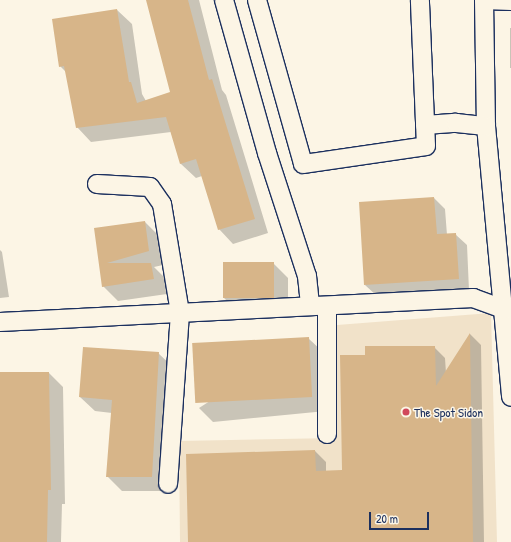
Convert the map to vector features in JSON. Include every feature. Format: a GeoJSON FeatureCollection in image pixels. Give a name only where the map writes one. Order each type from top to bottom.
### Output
{"type":"FeatureCollection","features":[{"type":"Feature","properties":{"kind":"street"},"geometry":{"type":"LineString","coordinates":[[224,0],[267,153],[307,276],[319,305],[327,434]]}},
{"type":"Feature","properties":{"kind":"street"},"geometry":{"type":"LineString","coordinates":[[257,0],[303,164],[426,146],[420,0]]}},
{"type":"Feature","properties":{"kind":"street"},"geometry":{"type":"LineString","coordinates":[[511,1],[484,0],[486,126],[508,308],[511,397]]}},
{"type":"Feature","properties":{"kind":"street"},"geometry":{"type":"LineString","coordinates":[[425,125],[456,123],[486,126]]}},
{"type":"Feature","properties":{"kind":"street"},"geometry":{"type":"LineString","coordinates":[[97,184],[150,187],[157,194],[164,215],[180,313],[168,484]]}},
{"type":"Feature","properties":{"kind":"street"},"geometry":{"type":"LineString","coordinates":[[0,322],[473,298],[508,308]]}},
{"type":"Feature","properties":{"kind":"shaded area","name":"The Spot Sidon"},"geometry":{"type":"Polygon","coordinates":[[[491,313],[497,542],[180,542],[179,441],[334,438],[337,325],[491,313]]]}},
{"type":"Feature","properties":{"kind":"building"},"geometry":{"type":"Polygon","coordinates":[[[146,0],[188,0],[209,80],[212,79],[255,219],[218,230],[196,159],[180,164],[166,117],[76,128],[64,66],[59,67],[52,19],[117,9],[129,82],[131,82],[137,103],[170,92],[146,0]]]}},
{"type":"Feature","properties":{"kind":"building"},"geometry":{"type":"Polygon","coordinates":[[[434,197],[437,234],[456,233],[459,279],[364,285],[359,202],[434,197]]]}},
{"type":"Feature","properties":{"kind":"building"},"geometry":{"type":"Polygon","coordinates":[[[145,221],[149,251],[107,263],[151,263],[154,279],[102,287],[94,228],[145,221]]]}},
{"type":"Feature","properties":{"kind":"building"},"geometry":{"type":"Polygon","coordinates":[[[223,262],[274,262],[274,298],[223,298],[223,262]]]}},
{"type":"Feature","properties":{"kind":"building","name":"The Spot Sidon"},"geometry":{"type":"Polygon","coordinates":[[[470,333],[473,542],[188,542],[186,454],[315,450],[316,471],[342,470],[340,355],[365,355],[365,346],[435,346],[436,386],[470,333]]]}},
{"type":"Feature","properties":{"kind":"building"},"geometry":{"type":"Polygon","coordinates":[[[309,337],[312,397],[195,403],[192,343],[309,337]]]}},
{"type":"Feature","properties":{"kind":"building"},"geometry":{"type":"Polygon","coordinates":[[[83,347],[159,352],[152,477],[106,477],[112,400],[79,397],[83,347]]]}},
{"type":"Feature","properties":{"kind":"building"},"geometry":{"type":"Polygon","coordinates":[[[0,372],[49,372],[51,490],[48,490],[47,542],[0,542],[0,372]]]}},
{"type":"Feature","properties":{"kind":"place","name":"The Spot Sidon"},"geometry":{"type":"Point","coordinates":[406,412]}}]}
